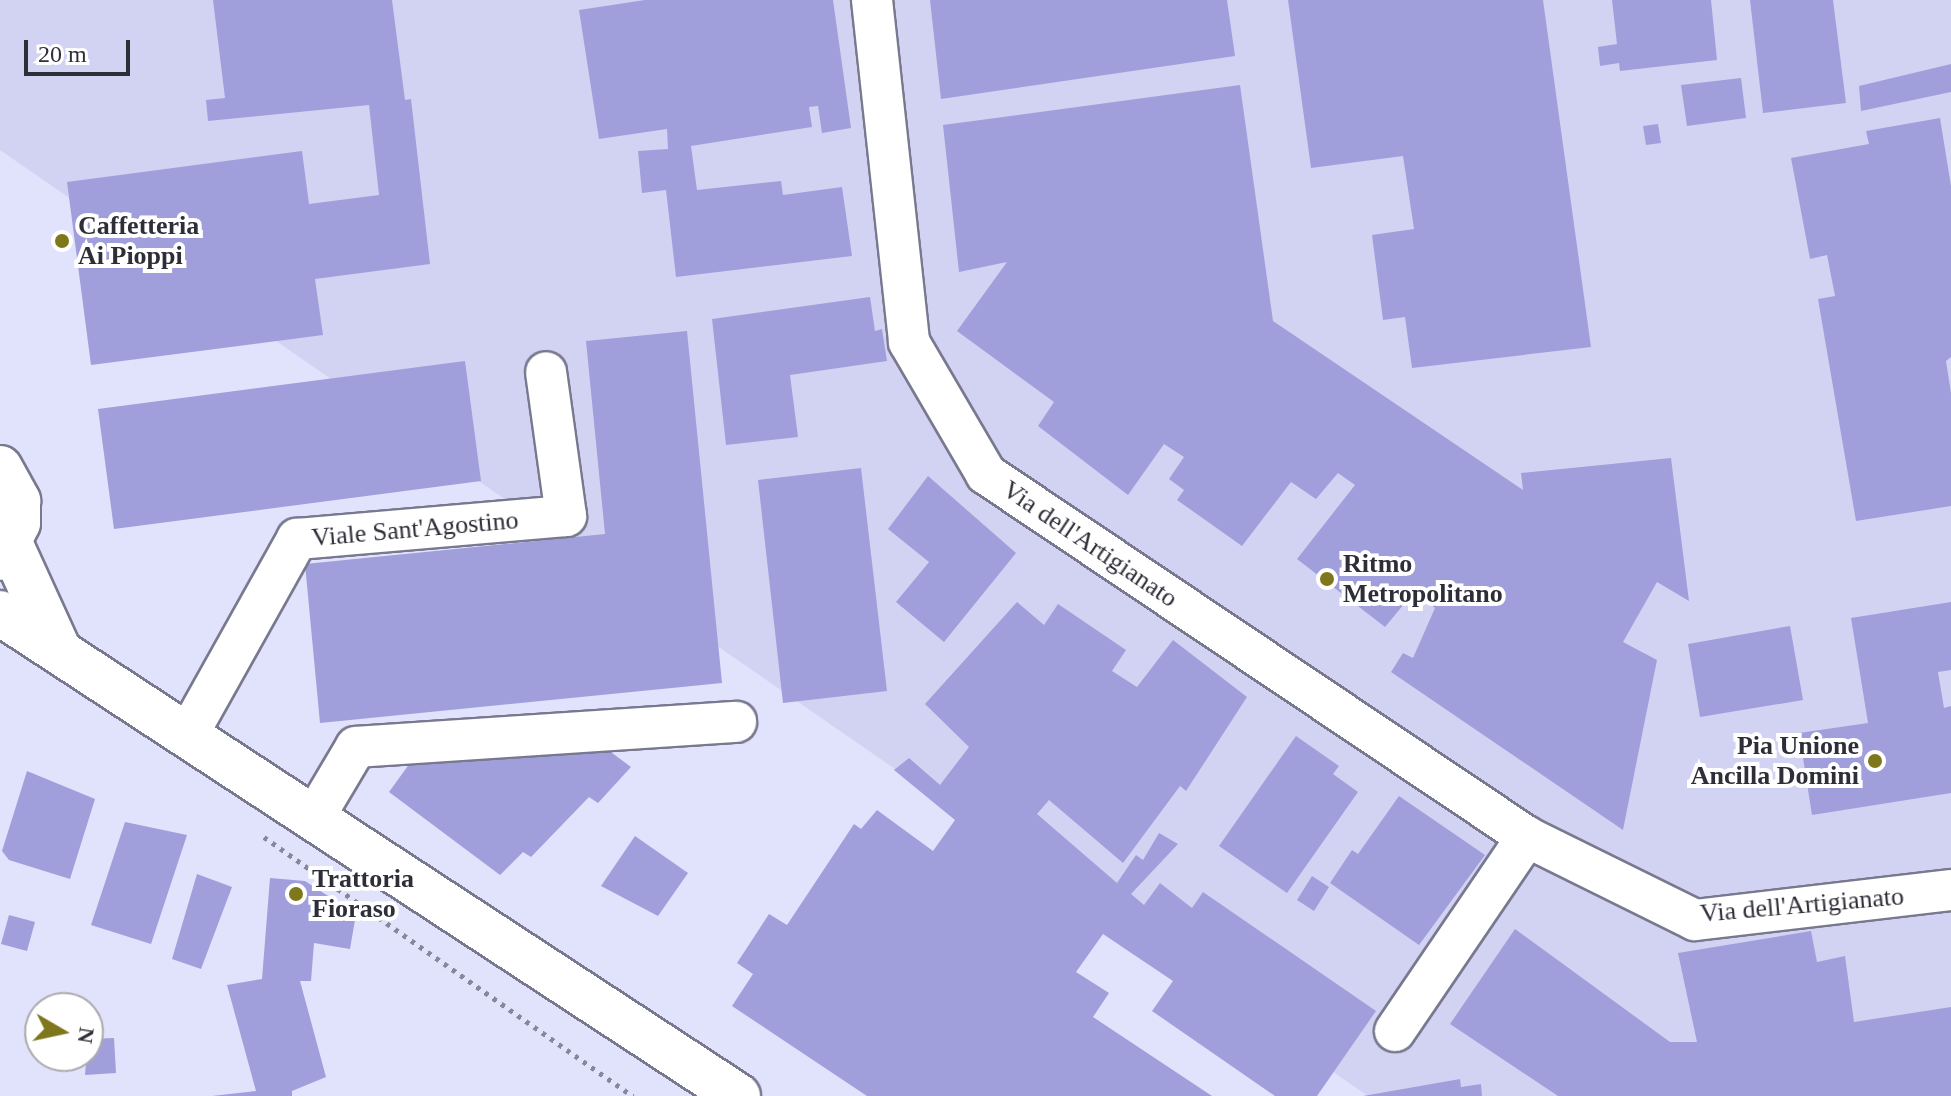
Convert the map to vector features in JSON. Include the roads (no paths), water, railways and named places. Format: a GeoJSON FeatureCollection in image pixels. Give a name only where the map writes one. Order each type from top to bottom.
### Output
{"type":"FeatureCollection","features":[{"type":"Feature","properties":{"kind":"main road"},"geometry":{"type":"LineString","coordinates":[[0,468],[18,501],[5,552],[57,646]]}},
{"type":"Feature","properties":{"kind":"main road"},"geometry":{"type":"LineString","coordinates":[[0,613],[57,646],[187,736],[315,816],[725,1093]]}},
{"type":"Feature","properties":{"kind":"street","name":"Via dell'Artigianato"},"geometry":{"type":"LineString","coordinates":[[872,0],[909,342],[986,474],[1527,837],[1695,920],[1951,890]]}},
{"type":"Feature","properties":{"kind":"street","name":"Viale Sant'Agostino"},"geometry":{"type":"LineString","coordinates":[[187,736],[297,539],[566,516],[546,372]]}},
{"type":"Feature","properties":{"kind":"street"},"geometry":{"type":"LineString","coordinates":[[315,816],[356,747],[736,722]]}},
{"type":"Feature","properties":{"kind":"street"},"geometry":{"type":"LineString","coordinates":[[1395,1031],[1527,837]]}},
{"type":"Feature","properties":{"kind":"place","name":"Caffetteria Ai Pioppi"},"geometry":{"type":"Point","coordinates":[62,241]}},
{"type":"Feature","properties":{"kind":"place","name":"Ritmo Metropolitano"},"geometry":{"type":"Point","coordinates":[1327,579]}},
{"type":"Feature","properties":{"kind":"place","name":"Pia Unione Ancilla Domini"},"geometry":{"type":"Point","coordinates":[1875,761]}},
{"type":"Feature","properties":{"kind":"place","name":"Trattoria Fioraso"},"geometry":{"type":"Point","coordinates":[296,894]}}]}
